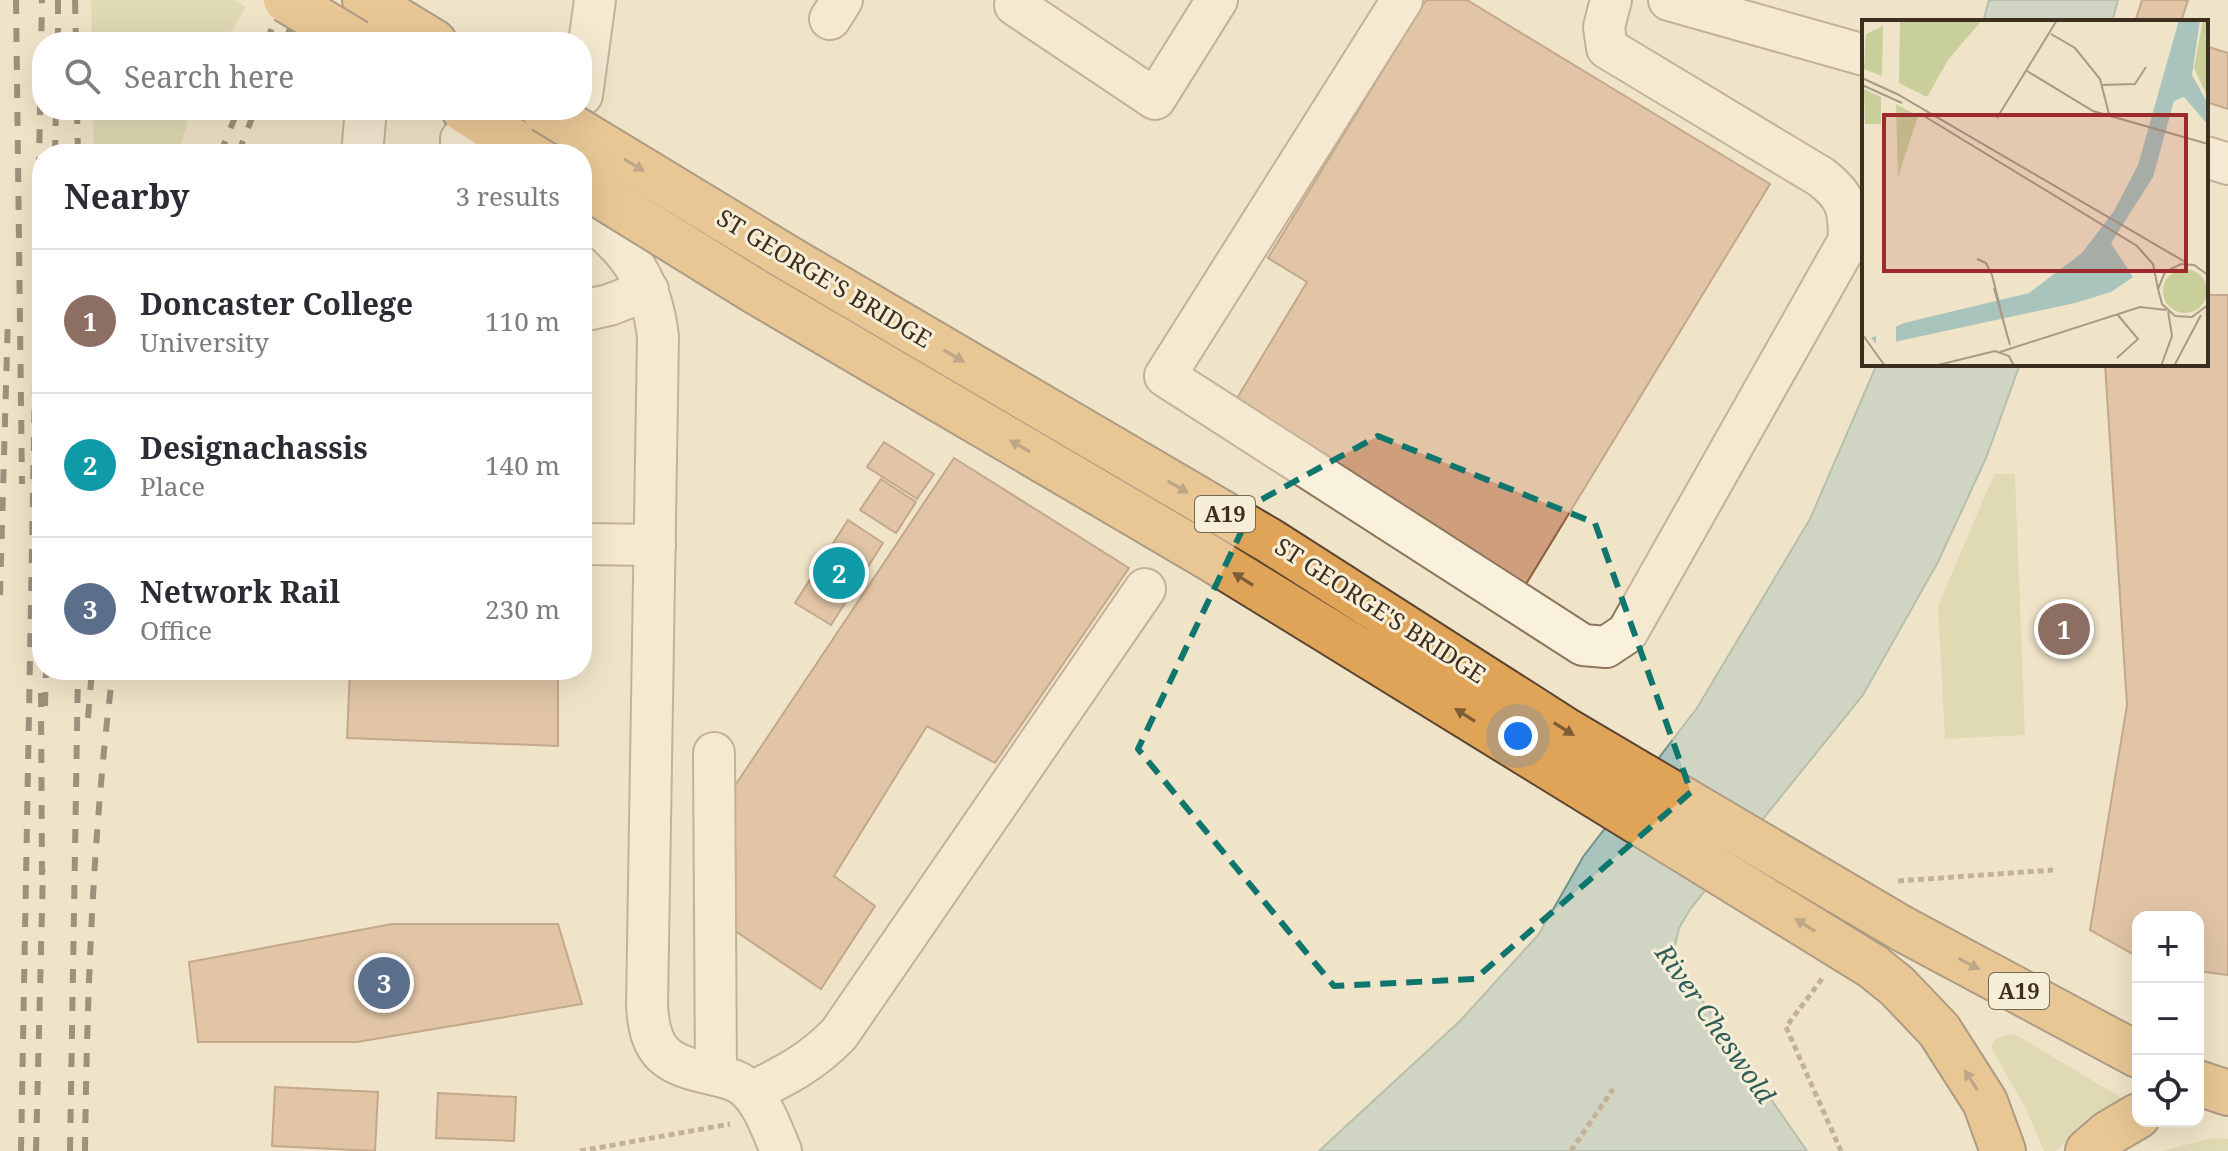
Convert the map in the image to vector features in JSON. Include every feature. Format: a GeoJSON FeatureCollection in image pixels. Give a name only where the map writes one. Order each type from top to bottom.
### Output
{"type":"FeatureCollection","features":[{"type":"Feature","properties":{"kind":"highway"},"geometry":{"type":"LineString","coordinates":[[286,0],[339,32]]}},
{"type":"Feature","properties":{"kind":"highway"},"geometry":{"type":"LineString","coordinates":[[365,0],[418,32]]}},
{"type":"Feature","properties":{"kind":"highway","name":"ST GEORGE'S BRIDGE"},"geometry":{"type":"LineString","coordinates":[[560,120],[778,252],[1270,541],[1567,731],[1901,928],[2132,1052]]}},
{"type":"Feature","properties":{"kind":"highway"},"geometry":{"type":"LineString","coordinates":[[462,134],[498,144]]}},
{"type":"Feature","properties":{"kind":"highway","name":"ST GEORGE'S BRIDGE"},"geometry":{"type":"LineString","coordinates":[[592,190],[758,293],[1222,566],[1872,966],[1897,986],[1939,1030],[1985,1102],[2003,1151]]}},
{"type":"Feature","properties":{"kind":"highway"},"geometry":{"type":"LineString","coordinates":[[2204,1085],[2228,1094]]}},
{"type":"Feature","properties":{"kind":"highway"},"geometry":{"type":"LineString","coordinates":[[2204,1096],[2228,1094]]}},
{"type":"Feature","properties":{"kind":"highway"},"geometry":{"type":"LineString","coordinates":[[2088,1151],[2109,1133],[2132,1120]]}},
{"type":"Feature","properties":{"kind":"street"},"geometry":{"type":"LineString","coordinates":[[591,32],[595,0]]}},
{"type":"Feature","properties":{"kind":"street"},"geometry":{"type":"LineString","coordinates":[[1019,0],[1015,5],[1155,99],[1217,0]]}},
{"type":"Feature","properties":{"kind":"street"},"geometry":{"type":"LineString","coordinates":[[1402,0],[1165,376],[1583,645],[1606,647],[1627,633],[1849,240],[1849,214],[1837,190],[1607,48],[1604,27],[1611,0]]}},
{"type":"Feature","properties":{"kind":"street"},"geometry":{"type":"LineString","coordinates":[[1669,0],[1862,54]]}},
{"type":"Feature","properties":{"kind":"street"},"geometry":{"type":"LineString","coordinates":[[575,144],[579,120]]}},
{"type":"Feature","properties":{"kind":"street"},"geometry":{"type":"LineString","coordinates":[[2208,158],[2228,164]]}},
{"type":"Feature","properties":{"kind":"street"},"geometry":{"type":"LineString","coordinates":[[592,222],[604,230],[633,262],[648,290],[658,337],[647,1006],[651,1038],[668,1059],[740,1100]]}},
{"type":"Feature","properties":{"kind":"street"},"geometry":{"type":"LineString","coordinates":[[592,309],[648,290]]}},
{"type":"Feature","properties":{"kind":"street"},"geometry":{"type":"LineString","coordinates":[[592,544],[655,545]]}},
{"type":"Feature","properties":{"kind":"street"},"geometry":{"type":"LineString","coordinates":[[740,1100],[791,1073],[839,1034],[1145,589]]}},
{"type":"Feature","properties":{"kind":"street"},"geometry":{"type":"LineString","coordinates":[[714,753],[740,1100]]}},
{"type":"Feature","properties":{"kind":"path"},"geometry":{"type":"LineString","coordinates":[[1571,1151],[1613,1089]]}},
{"type":"Feature","properties":{"kind":"path"},"geometry":{"type":"LineString","coordinates":[[580,1151],[740,1100]]}},
{"type":"Feature","properties":{"kind":"highlighted area"},"geometry":{"type":"Polygon","coordinates":[[[1378,436],[1595,523],[1691,792],[1475,979],[1334,986],[1138,749],[1255,503],[1378,436]]]}},
{"type":"Feature","properties":{"kind":"green space"},"geometry":{"type":"Polygon","coordinates":[[[91,0],[234,0],[246,7],[231,32],[92,32],[91,0]]]}},
{"type":"Feature","properties":{"kind":"green space"},"geometry":{"type":"Polygon","coordinates":[[[93,120],[188,120],[181,144],[94,144],[93,120]]]}},
{"type":"Feature","properties":{"kind":"green space"},"geometry":{"type":"Polygon","coordinates":[[[1994,474],[2015,474],[2025,735],[1945,739],[1938,606],[1994,474]]]}},
{"type":"Feature","properties":{"kind":"green space"},"geometry":{"type":"Polygon","coordinates":[[[2015,1034],[2125,1100],[2075,1132],[2056,1151],[2044,1151],[2025,1107],[1991,1048],[1997,1039],[2015,1034]]]}},
{"type":"Feature","properties":{"kind":"green space"},"geometry":{"type":"Polygon","coordinates":[[[2212,1138],[2228,1139],[2228,1151],[2162,1151],[2212,1138]]]}},
{"type":"Feature","properties":{"kind":"water"},"geometry":{"type":"Polygon","coordinates":[[[1989,0],[2118,0],[2113,20],[1984,20],[1989,0]]]}},
{"type":"Feature","properties":{"kind":"water","name":"River Cheswold"},"geometry":{"type":"Polygon","coordinates":[[[1876,366],[2019,366],[1986,458],[1938,562],[1863,695],[1691,908],[1679,928],[1674,950],[1681,970],[1807,1151],[1319,1151],[1461,1020],[1539,934],[1583,857],[1697,708],[1810,519],[1876,366]]]}},
{"type":"Feature","properties":{"kind":"building"},"geometry":{"type":"Polygon","coordinates":[[[1426,0],[1467,0],[1770,184],[1526,584],[1233,405],[1307,282],[1268,258],[1426,0]]]}},
{"type":"Feature","properties":{"kind":"building"},"geometry":{"type":"Polygon","coordinates":[[[2142,0],[2188,0],[2182,20],[2136,19],[2142,0]]]}},
{"type":"Feature","properties":{"kind":"building"},"geometry":{"type":"Polygon","coordinates":[[[2208,47],[2228,53],[2228,109],[2208,103],[2208,47]]]}},
{"type":"Feature","properties":{"kind":"building"},"geometry":{"type":"Polygon","coordinates":[[[2208,295],[2228,295],[2228,975],[2204,972],[2204,911],[2132,911],[2132,954],[2090,930],[2127,705],[2105,366],[2208,366],[2208,295]]]}},
{"type":"Feature","properties":{"kind":"building"},"geometry":{"type":"Polygon","coordinates":[[[884,442],[934,474],[917,499],[867,467],[884,442]]]}},
{"type":"Feature","properties":{"kind":"building"},"geometry":{"type":"Polygon","coordinates":[[[954,458],[1129,568],[995,763],[927,726],[834,876],[875,906],[821,989],[722,922],[718,811],[954,458]]]}},
{"type":"Feature","properties":{"kind":"building"},"geometry":{"type":"Polygon","coordinates":[[[881,479],[916,502],[896,533],[860,510],[881,479]]]}},
{"type":"Feature","properties":{"kind":"building"},"geometry":{"type":"Polygon","coordinates":[[[848,520],[883,543],[831,625],[795,603],[848,520]]]}},
{"type":"Feature","properties":{"kind":"building"},"geometry":{"type":"Polygon","coordinates":[[[350,680],[558,680],[558,746],[347,738],[350,680]]]}},
{"type":"Feature","properties":{"kind":"building"},"geometry":{"type":"Polygon","coordinates":[[[392,924],[558,924],[582,1004],[357,1042],[198,1042],[189,962],[392,924]]]}},
{"type":"Feature","properties":{"kind":"building"},"geometry":{"type":"Polygon","coordinates":[[[275,1087],[378,1092],[375,1151],[272,1146],[275,1087]]]}},
{"type":"Feature","properties":{"kind":"building"},"geometry":{"type":"Polygon","coordinates":[[[438,1093],[516,1097],[514,1141],[436,1138],[438,1093]]]}},
{"type":"Feature","properties":{"kind":"railway"},"geometry":{"type":"LineString","coordinates":[[16,0],[22,484]]}},
{"type":"Feature","properties":{"kind":"railway"},"geometry":{"type":"LineString","coordinates":[[41,32],[42,0]]}},
{"type":"Feature","properties":{"kind":"railway"},"geometry":{"type":"LineString","coordinates":[[58,0],[58,32]]}},
{"type":"Feature","properties":{"kind":"railway"},"geometry":{"type":"LineString","coordinates":[[75,0],[76,32]]}},
{"type":"Feature","properties":{"kind":"railway"},"geometry":{"type":"LineString","coordinates":[[270,32],[284,0]]}},
{"type":"Feature","properties":{"kind":"railway"},"geometry":{"type":"LineString","coordinates":[[289,32],[304,0]]}},
{"type":"Feature","properties":{"kind":"railway"},"geometry":{"type":"LineString","coordinates":[[39,144],[40,120]]}},
{"type":"Feature","properties":{"kind":"railway"},"geometry":{"type":"LineString","coordinates":[[55,144],[56,120]]}},
{"type":"Feature","properties":{"kind":"railway"},"geometry":{"type":"LineString","coordinates":[[77,120],[78,144]]}},
{"type":"Feature","properties":{"kind":"railway"},"geometry":{"type":"LineString","coordinates":[[224,144],[234,120]]}},
{"type":"Feature","properties":{"kind":"railway"},"geometry":{"type":"LineString","coordinates":[[242,144],[251,120]]}},
{"type":"Feature","properties":{"kind":"railway"},"geometry":{"type":"LineString","coordinates":[[0,595],[8,317]]}},
{"type":"Feature","properties":{"kind":"railway"},"geometry":{"type":"LineString","coordinates":[[21,1151],[32,548]]}},
{"type":"Feature","properties":{"kind":"railway"},"geometry":{"type":"LineString","coordinates":[[45,706],[46,680]]}},
{"type":"Feature","properties":{"kind":"railway"},"geometry":{"type":"LineString","coordinates":[[70,1151],[78,680]]}},
{"type":"Feature","properties":{"kind":"railway"},"geometry":{"type":"LineString","coordinates":[[88,718],[91,680]]}},
{"type":"Feature","properties":{"kind":"railway"},"geometry":{"type":"LineString","coordinates":[[85,1151],[92,910],[112,680]]}},
{"type":"Feature","properties":{"kind":"railway"},"geometry":{"type":"LineString","coordinates":[[41,693],[42,881]]}},
{"type":"Feature","properties":{"kind":"railway"},"geometry":{"type":"LineString","coordinates":[[36,1151],[43,870]]}},
{"type":"Feature","properties":{"kind":"place","name":"Designachassis"},"geometry":{"type":"Point","coordinates":[839,573]}},
{"type":"Feature","properties":{"kind":"place","name":"Doncaster College"},"geometry":{"type":"Point","coordinates":[2064,629]}},
{"type":"Feature","properties":{"kind":"place","name":"Network Rail"},"geometry":{"type":"Point","coordinates":[384,983]}}]}
